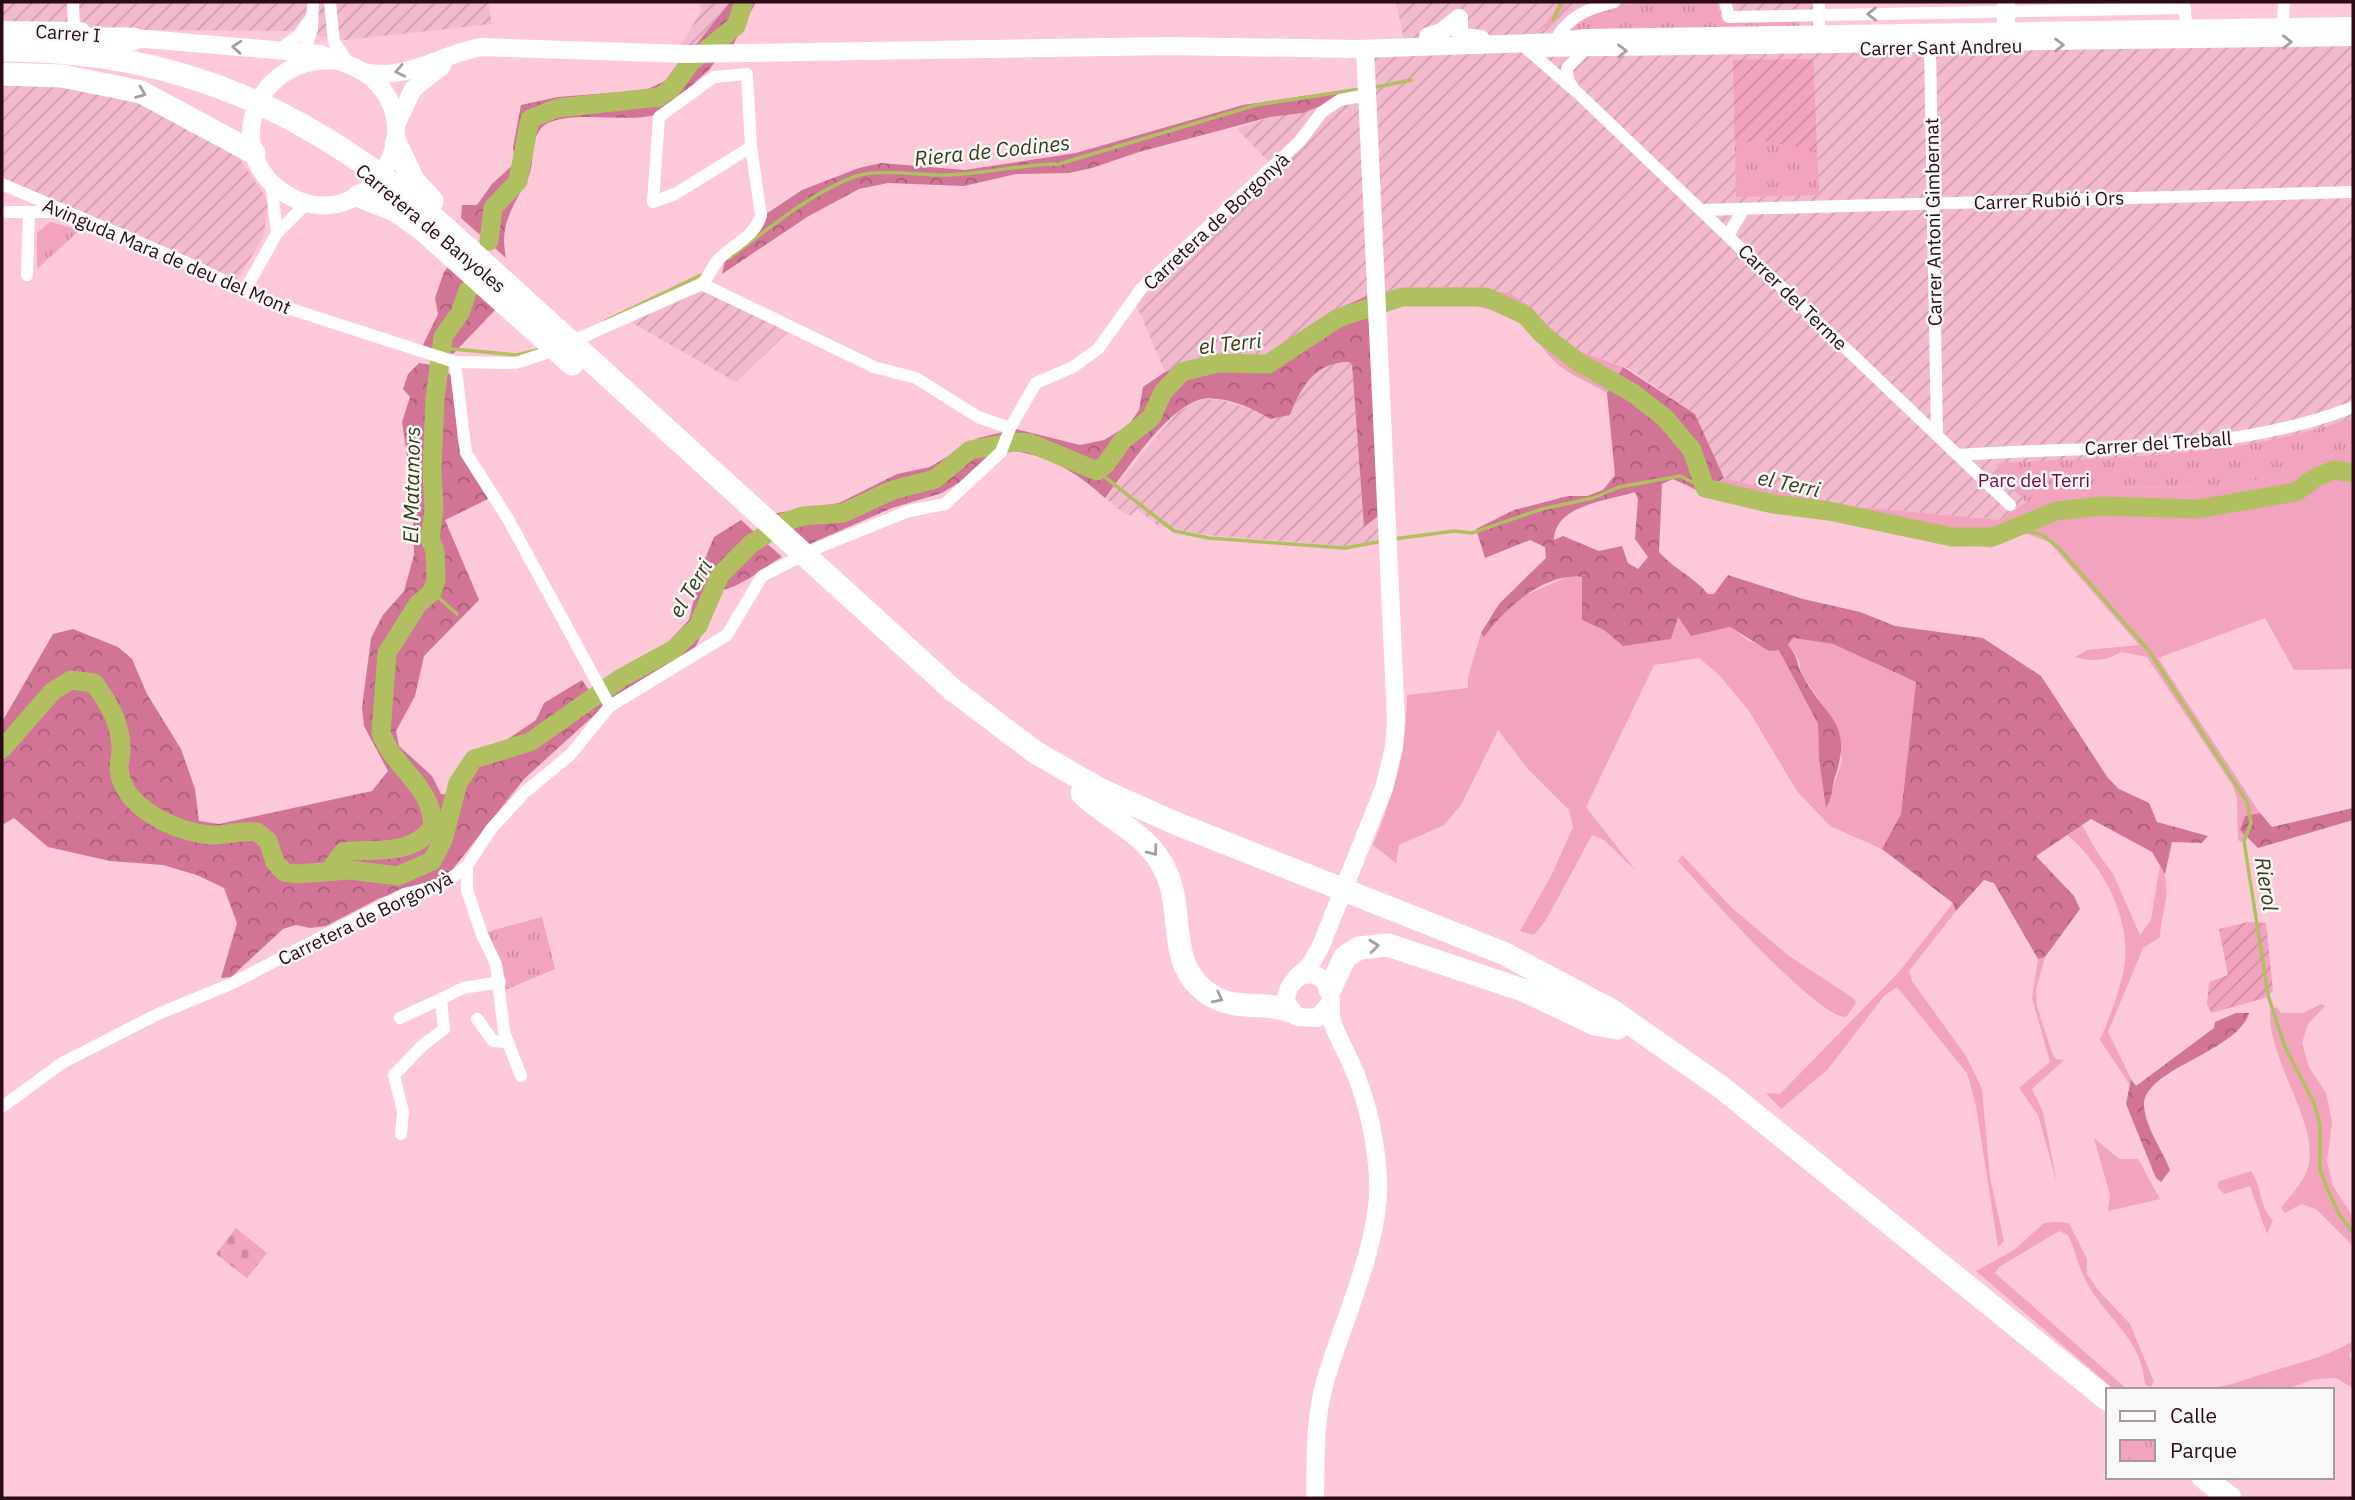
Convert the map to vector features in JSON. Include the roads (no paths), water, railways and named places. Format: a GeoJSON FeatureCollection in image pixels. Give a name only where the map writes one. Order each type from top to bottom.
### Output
{"type":"FeatureCollection","features":[{"type":"Feature","properties":{"kind":"highway"},"geometry":{"type":"LineString","coordinates":[[2,39],[133,39]]}},
{"type":"Feature","properties":{"kind":"highway"},"geometry":{"type":"LineString","coordinates":[[2,50],[96,55],[170,70],[270,109],[369,168],[654,417],[758,518],[953,690],[1060,767],[1121,800],[1520,974],[1617,1028],[1751,1128],[2106,1413]]}},
{"type":"Feature","properties":{"kind":"highway"},"geometry":{"type":"LineString","coordinates":[[2,61],[30,60],[127,69],[243,98]]}},
{"type":"Feature","properties":{"kind":"highway"},"geometry":{"type":"LineString","coordinates":[[2,74],[62,76],[141,92],[254,153]]}},
{"type":"Feature","properties":{"kind":"highway"},"geometry":{"type":"LineString","coordinates":[[396,134],[413,180],[432,201],[682,459],[700,470],[758,518]]}},
{"type":"Feature","properties":{"kind":"highway"},"geometry":{"type":"LineString","coordinates":[[359,196],[395,210],[422,229],[566,342]]}},
{"type":"Feature","properties":{"kind":"highway"},"geometry":{"type":"LineString","coordinates":[[809,564],[971,719],[1019,754],[1082,793],[1194,842],[1327,888]]}},
{"type":"Feature","properties":{"kind":"highway"},"geometry":{"type":"LineString","coordinates":[[1082,793],[1095,806],[1141,837],[1156,854],[1171,887],[1181,960],[1200,987],[1234,1006],[1300,1015]]}},
{"type":"Feature","properties":{"kind":"highway"},"geometry":{"type":"LineString","coordinates":[[1353,899],[1503,953],[1572,988],[1640,1028],[1774,1129],[2106,1399]]}},
{"type":"Feature","properties":{"kind":"highway"},"geometry":{"type":"LineString","coordinates":[[1327,990],[1345,957],[1359,948],[1388,945],[1523,990],[1595,1024],[1617,1028]]}},
{"type":"Feature","properties":{"kind":"highway"},"geometry":{"type":"LineString","coordinates":[[2187,1479],[2211,1498]]}},
{"type":"Feature","properties":{"kind":"highway"},"geometry":{"type":"LineString","coordinates":[[2206,1479],[2230,1498]]}},
{"type":"Feature","properties":{"kind":"main road"},"geometry":{"type":"LineString","coordinates":[[2006,7],[2006,32]]}},
{"type":"Feature","properties":{"kind":"main road"},"geometry":{"type":"LineString","coordinates":[[658,53],[632,57],[488,56],[443,66],[413,89],[383,175],[359,196],[324,205],[287,196],[271,183],[254,153],[251,126],[259,100],[276,78],[302,58],[351,66],[376,75],[397,73],[450,54],[482,47],[658,53],[687,54],[1417,39],[1523,47],[1820,34],[2353,26]]}},
{"type":"Feature","properties":{"kind":"main road","name":"Carrer I"},"geometry":{"type":"LineString","coordinates":[[2,30],[74,30],[133,39],[280,49],[302,58]]}},
{"type":"Feature","properties":{"kind":"main road"},"geometry":{"type":"LineString","coordinates":[[1417,39],[1451,40],[1459,30]]}},
{"type":"Feature","properties":{"kind":"main road"},"geometry":{"type":"LineString","coordinates":[[1459,30],[1467,38],[1523,47]]}},
{"type":"Feature","properties":{"kind":"main road"},"geometry":{"type":"LineString","coordinates":[[1170,46],[1364,51],[1459,30],[1490,34],[1559,34],[1584,45]]}},
{"type":"Feature","properties":{"kind":"main road"},"geometry":{"type":"LineString","coordinates":[[1278,40],[1355,43],[1364,51],[1393,639],[1394,747],[1384,788],[1320,948],[1310,965],[1296,978],[1285,995],[1300,1015],[1326,1028],[1339,1041]]}},
{"type":"Feature","properties":{"kind":"main road"},"geometry":{"type":"LineString","coordinates":[[351,66],[386,95],[396,134]]}},
{"type":"Feature","properties":{"kind":"main road"},"geometry":{"type":"LineString","coordinates":[[1315,1498],[1318,1409],[1373,1229],[1379,1182],[1374,1132],[1357,1076],[1331,1019],[1320,948]]}},
{"type":"Feature","properties":{"kind":"main road"},"geometry":{"type":"LineString","coordinates":[[1296,978],[1309,974],[1327,990]]}},
{"type":"Feature","properties":{"kind":"main road"},"geometry":{"type":"LineString","coordinates":[[1300,1015],[1323,1014],[1327,990]]}},
{"type":"Feature","properties":{"kind":"street"},"geometry":{"type":"LineString","coordinates":[[73,2],[74,30]]}},
{"type":"Feature","properties":{"kind":"street"},"geometry":{"type":"LineString","coordinates":[[330,2],[334,42],[351,66]]}},
{"type":"Feature","properties":{"kind":"street"},"geometry":{"type":"LineString","coordinates":[[1559,34],[1569,21],[1588,9],[1614,2]]}},
{"type":"Feature","properties":{"kind":"street"},"geometry":{"type":"LineString","coordinates":[[1725,2],[1729,18],[2006,7],[2185,8],[2186,29]]}},
{"type":"Feature","properties":{"kind":"street"},"geometry":{"type":"LineString","coordinates":[[1819,2],[1820,34]]}},
{"type":"Feature","properties":{"kind":"street"},"geometry":{"type":"LineString","coordinates":[[2283,27],[2284,2]]}},
{"type":"Feature","properties":{"kind":"street"},"geometry":{"type":"LineString","coordinates":[[280,49],[297,37],[313,8]]}},
{"type":"Feature","properties":{"kind":"street"},"geometry":{"type":"LineString","coordinates":[[302,58],[313,8]]}},
{"type":"Feature","properties":{"kind":"street","name":"Carrer Sant Andreu"},"geometry":{"type":"LineString","coordinates":[[1584,45],[1930,47],[2353,40]]}},
{"type":"Feature","properties":{"kind":"street"},"geometry":{"type":"LineString","coordinates":[[1575,90],[1568,81],[1567,68],[1584,45]]}},
{"type":"Feature","properties":{"kind":"street","name":"Carrer del Terme"},"geometry":{"type":"LineString","coordinates":[[1523,47],[1575,90],[2010,505]]}},
{"type":"Feature","properties":{"kind":"street","name":"Carrer Antoni Gimbernat"},"geometry":{"type":"LineString","coordinates":[[1930,47],[1937,435]]}},
{"type":"Feature","properties":{"kind":"street"},"geometry":{"type":"LineString","coordinates":[[748,53],[751,147],[761,215],[759,226],[716,262],[702,284],[874,367],[916,378],[978,417],[1010,428]]}},
{"type":"Feature","properties":{"kind":"street"},"geometry":{"type":"LineString","coordinates":[[747,74],[715,77],[659,117],[653,202],[675,194],[751,147]]}},
{"type":"Feature","properties":{"kind":"street","name":"Carretera de Borgonyà"},"geometry":{"type":"LineString","coordinates":[[2,1107],[62,1062],[158,1014],[231,984],[404,894],[442,885],[467,866],[491,829],[525,792],[570,755],[610,706],[727,635],[762,576],[822,546],[909,511],[945,504],[1001,452],[1010,428],[1036,383],[1073,367],[1098,349],[1141,289],[1300,141],[1322,112],[1366,86]]}},
{"type":"Feature","properties":{"kind":"street"},"geometry":{"type":"LineString","coordinates":[[271,183],[277,233]]}},
{"type":"Feature","properties":{"kind":"street","name":"Avinguda Mara de deu del Mont"},"geometry":{"type":"LineString","coordinates":[[2,184],[183,261],[265,301],[452,361],[516,363],[546,353],[702,284]]}},
{"type":"Feature","properties":{"kind":"street","name":"Carrer Rubió i Ors"},"geometry":{"type":"LineString","coordinates":[[1701,209],[2353,192]]}},
{"type":"Feature","properties":{"kind":"street"},"geometry":{"type":"LineString","coordinates":[[244,292],[277,233],[307,203]]}},
{"type":"Feature","properties":{"kind":"street"},"geometry":{"type":"LineString","coordinates":[[1728,235],[1744,209]]}},
{"type":"Feature","properties":{"kind":"street"},"geometry":{"type":"LineString","coordinates":[[2,212],[64,212]]}},
{"type":"Feature","properties":{"kind":"street"},"geometry":{"type":"LineString","coordinates":[[27,275],[29,212]]}},
{"type":"Feature","properties":{"kind":"street"},"geometry":{"type":"LineString","coordinates":[[452,361],[466,453],[508,519],[610,706]]}},
{"type":"Feature","properties":{"kind":"street"},"geometry":{"type":"LineString","coordinates":[[1916,415],[1935,396]]}},
{"type":"Feature","properties":{"kind":"street","name":"Carrer del Treball"},"geometry":{"type":"LineString","coordinates":[[1959,455],[2161,446],[2226,439],[2274,432],[2353,407]]}},
{"type":"Feature","properties":{"kind":"street"},"geometry":{"type":"LineString","coordinates":[[467,866],[467,890],[482,935],[496,964],[504,1032],[521,1076]]}},
{"type":"Feature","properties":{"kind":"street"},"geometry":{"type":"LineString","coordinates":[[400,1018],[463,988],[500,982]]}},
{"type":"Feature","properties":{"kind":"street"},"geometry":{"type":"LineString","coordinates":[[401,1134],[403,1112],[394,1075],[422,1046],[444,1029],[441,999]]}},
{"type":"Feature","properties":{"kind":"street"},"geometry":{"type":"LineString","coordinates":[[477,1018],[493,1041],[508,1042]]}},
{"type":"Feature","properties":{"kind":"waterway","name":"El Matamors"},"geometry":{"type":"LineString","coordinates":[[489,241],[493,208],[518,181],[530,119],[558,108],[659,97],[672,88],[691,62],[736,26],[744,2]]}},
{"type":"Feature","properties":{"kind":"waterway","name":"Riera de Codines"},"geometry":{"type":"LineString","coordinates":[[1553,20],[1562,2]]}},
{"type":"Feature","properties":{"kind":"waterway","name":"Riera de Codines"},"geometry":{"type":"LineString","coordinates":[[1372,88],[1411,80]]}},
{"type":"Feature","properties":{"kind":"waterway","name":"Riera de Codines"},"geometry":{"type":"LineString","coordinates":[[729,258],[806,202],[856,176],[876,173],[961,174],[1059,164],[1256,105],[1361,89]]}},
{"type":"Feature","properties":{"kind":"waterway","name":"Riera de Codines"},"geometry":{"type":"LineString","coordinates":[[605,321],[701,275]]}},
{"type":"Feature","properties":{"kind":"waterway","name":"El Matamors"},"geometry":{"type":"LineString","coordinates":[[329,871],[343,852],[404,847],[425,836],[433,826],[431,812],[420,788],[394,757],[381,733],[387,653],[418,604],[432,592],[436,580],[435,551],[430,539],[434,508],[432,471],[435,398],[443,337],[460,313],[468,290]]}},
{"type":"Feature","properties":{"kind":"waterway","name":"el Terri"},"geometry":{"type":"LineString","coordinates":[[2,749],[53,691],[71,680],[94,683],[116,721],[120,737],[119,768],[122,782],[141,807],[154,816],[185,830],[200,833],[214,835],[257,832],[268,841],[275,862],[284,872],[296,874],[350,870],[398,876],[432,861],[443,840],[458,783],[474,759],[530,742],[621,678],[674,649],[698,626],[720,575],[751,544],[785,522],[803,516],[843,513],[893,490],[935,479],[970,450],[1014,442],[1030,443],[1097,471],[1106,464],[1123,440],[1151,418],[1163,392],[1182,372],[1218,363],[1268,364],[1338,318],[1402,297],[1486,297],[1525,315],[1542,334],[1578,362],[1633,393],[1665,418],[1692,450],[1705,488],[1773,504],[1829,511],[1952,537],[1993,537],[2056,511],[2101,506],[2198,509],[2296,492],[2315,478],[2334,470],[2353,473]]}},
{"type":"Feature","properties":{"kind":"waterway","name":"Riera de Codines"},"geometry":{"type":"LineString","coordinates":[[442,348],[517,355],[537,350]]}},
{"type":"Feature","properties":{"kind":"waterway"},"geometry":{"type":"LineString","coordinates":[[1097,471],[1174,531],[1209,538],[1345,548],[1383,541]]}},
{"type":"Feature","properties":{"kind":"waterway"},"geometry":{"type":"LineString","coordinates":[[1394,539],[1454,531],[1472,533],[1542,509],[1593,498],[1619,487],[1680,476],[1705,488]]}},
{"type":"Feature","properties":{"kind":"waterway","name":"Rierol"},"geometry":{"type":"LineString","coordinates":[[2017,528],[2043,535],[2059,548],[2149,651],[2247,802],[2251,823],[2244,841],[2268,995],[2285,1047],[2314,1103],[2320,1125],[2320,1170],[2339,1214],[2353,1233]]}},
{"type":"Feature","properties":{"kind":"waterway"},"geometry":{"type":"LineString","coordinates":[[432,592],[457,614]]}},
{"type":"Feature","properties":{"kind":"waterway","name":"el Terri"},"geometry":{"type":"LineString","coordinates":[[547,729],[553,732]]}},
{"type":"Feature","properties":{"kind":"park label","name":"Parc del Terri"},"geometry":{"type":"Point","coordinates":[2034,480]}}]}
